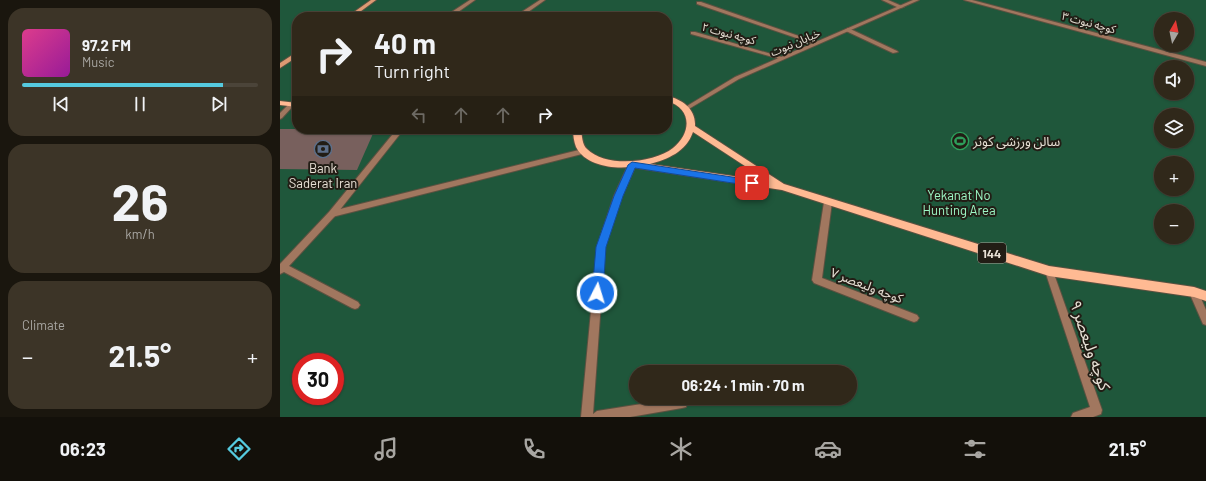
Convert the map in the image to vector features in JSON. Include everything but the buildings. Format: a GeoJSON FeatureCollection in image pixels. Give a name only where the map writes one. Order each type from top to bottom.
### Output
{"type":"FeatureCollection","features":[{"type":"Feature","properties":{"kind":"main road"},"geometry":{"type":"LineString","coordinates":[[357,12],[374,0]]}},
{"type":"Feature","properties":{"kind":"main road"},"geometry":{"type":"LineString","coordinates":[[280,66],[292,58]]}},
{"type":"Feature","properties":{"kind":"main road"},"geometry":{"type":"LineString","coordinates":[[672,99],[689,112],[691,127]]}},
{"type":"Feature","properties":{"kind":"main road"},"geometry":{"type":"LineString","coordinates":[[280,103],[292,105]]}},
{"type":"Feature","properties":{"kind":"main road","name":"144"},"geometry":{"type":"LineString","coordinates":[[632,165],[659,159],[673,152],[687,138],[691,127],[783,187]]}},
{"type":"Feature","properties":{"kind":"main road"},"geometry":{"type":"LineString","coordinates":[[577,134],[578,142],[583,151]]}},
{"type":"Feature","properties":{"kind":"main road","name":"144"},"geometry":{"type":"LineString","coordinates":[[583,151],[589,156],[600,161],[783,187],[1049,271],[1194,292],[1206,296]]}},
{"type":"Feature","properties":{"kind":"street"},"geometry":{"type":"LineString","coordinates":[[455,12],[474,0]]}},
{"type":"Feature","properties":{"kind":"street"},"geometry":{"type":"LineString","coordinates":[[525,12],[543,0]]}},
{"type":"Feature","properties":{"kind":"street"},"geometry":{"type":"LineString","coordinates":[[884,0],[901,7]]}},
{"type":"Feature","properties":{"kind":"street","name":"خیابان نبوت"},"geometry":{"type":"LineString","coordinates":[[685,109],[737,78],[917,0]]}},
{"type":"Feature","properties":{"kind":"street","name":"کوچه نبوت ۳"},"geometry":{"type":"LineString","coordinates":[[966,0],[1206,64]]}},
{"type":"Feature","properties":{"kind":"street"},"geometry":{"type":"LineString","coordinates":[[699,3],[816,43]]}},
{"type":"Feature","properties":{"kind":"street"},"geometry":{"type":"LineString","coordinates":[[848,30],[895,52]]}},
{"type":"Feature","properties":{"kind":"street","name":"کوچه نبوت ۲"},"geometry":{"type":"LineString","coordinates":[[693,34],[782,58]]}},
{"type":"Feature","properties":{"kind":"street"},"geometry":{"type":"LineString","coordinates":[[280,116],[292,107]]}},
{"type":"Feature","properties":{"kind":"street"},"geometry":{"type":"LineString","coordinates":[[355,305],[281,269],[332,214],[397,134]]}},
{"type":"Feature","properties":{"kind":"street"},"geometry":{"type":"LineString","coordinates":[[332,214],[583,151]]}},
{"type":"Feature","properties":{"kind":"street"},"geometry":{"type":"LineString","coordinates":[[587,417],[601,247],[618,196],[632,165]]}},
{"type":"Feature","properties":{"kind":"street","name":"کوچه ولیعصر ۷"},"geometry":{"type":"LineString","coordinates":[[828,202],[817,280],[914,318]]}},
{"type":"Feature","properties":{"kind":"street","name":"کوچه ولیعصر ۹"},"geometry":{"type":"LineString","coordinates":[[1049,271],[1097,410],[1077,417]]}},
{"type":"Feature","properties":{"kind":"street"},"geometry":{"type":"LineString","coordinates":[[1194,292],[1206,321]]}},
{"type":"Feature","properties":{"kind":"street"},"geometry":{"type":"LineString","coordinates":[[596,417],[670,405]]}},
{"type":"Feature","properties":{"kind":"green space","name":"Yekanat No Hunting Area"},"geometry":{"type":"Polygon","coordinates":[[[280,0],[1206,0],[1206,417],[280,417],[280,0]]]}},
{"type":"Feature","properties":{"kind":"place","name":"سالن ورزشی کوثر"},"geometry":{"type":"Point","coordinates":[960,141]}},
{"type":"Feature","properties":{"kind":"place","name":"Bank Saderat Iran"},"geometry":{"type":"Point","coordinates":[323,149]}},
{"type":"Feature","properties":{"kind":"route"},"geometry":{"type":"LineString","coordinates":[[597,293],[601,247],[618,196],[632,165],[752,183]]}}]}
